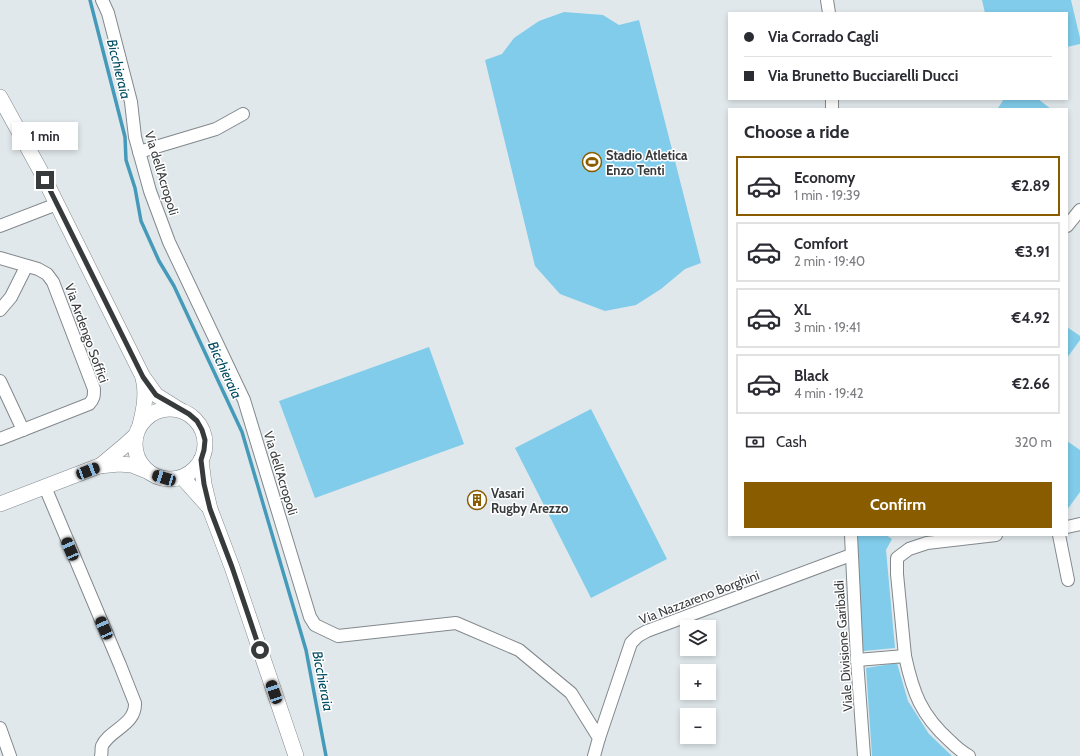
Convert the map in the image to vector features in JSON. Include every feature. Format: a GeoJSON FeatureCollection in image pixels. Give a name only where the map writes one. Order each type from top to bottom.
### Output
{"type":"FeatureCollection","features":[{"type":"Feature","properties":{"kind":"main road"},"geometry":{"type":"LineString","coordinates":[[0,96],[40,170],[143,377],[156,395],[189,414],[197,421],[205,440],[201,460],[190,473],[182,477],[173,479],[155,476],[132,465],[119,464],[99,466],[0,504]]}},
{"type":"Feature","properties":{"kind":"main road"},"geometry":{"type":"LineString","coordinates":[[143,377],[146,388],[144,408],[134,445],[136,455],[147,471]]}},
{"type":"Feature","properties":{"kind":"main road"},"geometry":{"type":"LineString","coordinates":[[99,466],[124,446],[147,417],[157,411],[168,408],[180,410]]}},
{"type":"Feature","properties":{"kind":"main road"},"geometry":{"type":"LineString","coordinates":[[201,460],[204,484],[210,509],[232,567],[296,756]]}},
{"type":"Feature","properties":{"kind":"main road"},"geometry":{"type":"LineString","coordinates":[[182,477],[196,490],[210,509]]}},
{"type":"Feature","properties":{"kind":"street","name":"Via dell'Acropoli"},"geometry":{"type":"LineString","coordinates":[[102,0],[108,13],[131,102],[134,137],[150,191],[169,242],[244,400],[310,617],[315,625],[338,636],[456,623],[519,650],[571,693],[599,738]]}},
{"type":"Feature","properties":{"kind":"street"},"geometry":{"type":"LineString","coordinates":[[827,0],[829,12]]}},
{"type":"Feature","properties":{"kind":"street"},"geometry":{"type":"LineString","coordinates":[[138,152],[216,129],[243,114]]}},
{"type":"Feature","properties":{"kind":"street"},"geometry":{"type":"LineString","coordinates":[[0,226],[57,204]]}},
{"type":"Feature","properties":{"kind":"street"},"geometry":{"type":"LineString","coordinates":[[1068,225],[1080,210]]}},
{"type":"Feature","properties":{"kind":"street","name":"Via Ardengo Soffici"},"geometry":{"type":"LineString","coordinates":[[0,258],[47,274],[53,282],[94,389],[94,399],[89,404],[0,439]]}},
{"type":"Feature","properties":{"kind":"street"},"geometry":{"type":"LineString","coordinates":[[0,310],[11,297],[26,267]]}},
{"type":"Feature","properties":{"kind":"street"},"geometry":{"type":"LineString","coordinates":[[0,381],[23,430]]}},
{"type":"Feature","properties":{"kind":"street"},"geometry":{"type":"LineString","coordinates":[[45,488],[135,703],[131,718],[109,738],[103,746],[101,756]]}},
{"type":"Feature","properties":{"kind":"street"},"geometry":{"type":"LineString","coordinates":[[1068,528],[1080,524]]}},
{"type":"Feature","properties":{"kind":"street","name":"Viale Divisione Garibaldi"},"geometry":{"type":"LineString","coordinates":[[851,536],[857,660],[864,756]]}},
{"type":"Feature","properties":{"kind":"street"},"geometry":{"type":"LineString","coordinates":[[969,756],[939,732],[921,708],[910,679],[905,656],[897,574],[897,558],[909,549],[927,543],[987,536]]}},
{"type":"Feature","properties":{"kind":"street"},"geometry":{"type":"LineString","coordinates":[[1059,536],[1068,580]]}},
{"type":"Feature","properties":{"kind":"street","name":"Via Nazzareno Borghini"},"geometry":{"type":"LineString","coordinates":[[599,738],[631,643],[638,636],[647,631],[851,555]]}},
{"type":"Feature","properties":{"kind":"street"},"geometry":{"type":"LineString","coordinates":[[857,660],[905,656]]}},
{"type":"Feature","properties":{"kind":"street"},"geometry":{"type":"LineString","coordinates":[[0,728],[10,756]]}},
{"type":"Feature","properties":{"kind":"street"},"geometry":{"type":"LineString","coordinates":[[594,756],[599,738]]}},
{"type":"Feature","properties":{"kind":"shaded area"},"geometry":{"type":"Polygon","coordinates":[[[982,0],[1071,0],[1080,38],[1080,44],[1068,47],[1068,12],[985,12],[982,0]]]}},
{"type":"Feature","properties":{"kind":"shaded area","name":"Stadio Atletica Enzo Tenti"},"geometry":{"type":"Polygon","coordinates":[[[564,12],[603,15],[619,25],[639,20],[701,263],[685,269],[661,289],[636,305],[605,311],[560,294],[535,266],[485,60],[502,54],[514,38],[539,21],[564,12]]]}},
{"type":"Feature","properties":{"kind":"shaded area"},"geometry":{"type":"Polygon","coordinates":[[[1003,100],[1039,100],[1050,108],[998,108],[1003,100]]]}},
{"type":"Feature","properties":{"kind":"shaded area"},"geometry":{"type":"Polygon","coordinates":[[[1068,328],[1080,336],[1080,340],[1068,357],[1068,328]]]}},
{"type":"Feature","properties":{"kind":"shaded area"},"geometry":{"type":"Polygon","coordinates":[[[429,347],[464,444],[315,498],[279,401],[429,347]]]}},
{"type":"Feature","properties":{"kind":"shaded area"},"geometry":{"type":"Polygon","coordinates":[[[591,409],[667,559],[591,598],[515,448],[591,409]]]}},
{"type":"Feature","properties":{"kind":"shaded area"},"geometry":{"type":"Polygon","coordinates":[[[1068,442],[1080,450],[1080,492],[1068,509],[1068,442]]]}},
{"type":"Feature","properties":{"kind":"shaded area"},"geometry":{"type":"Polygon","coordinates":[[[856,536],[888,536],[892,539],[886,550],[895,648],[863,651],[856,536]]]}},
{"type":"Feature","properties":{"kind":"shaded area"},"geometry":{"type":"Polygon","coordinates":[[[897,663],[908,701],[929,734],[952,756],[872,756],[866,668],[897,663]]]}},
{"type":"Feature","properties":{"kind":"waterway","name":"Bicchieraia"},"geometry":{"type":"LineString","coordinates":[[90,0],[125,137],[126,160],[135,188],[141,221],[159,261],[174,286],[242,432],[306,650],[326,756]]}},
{"type":"Feature","properties":{"kind":"place","name":"Stadio Atletica Enzo Tenti"},"geometry":{"type":"Point","coordinates":[592,162]}},
{"type":"Feature","properties":{"kind":"place","name":"Vasari Rugby Arezzo"},"geometry":{"type":"Point","coordinates":[477,500]}},
{"type":"Feature","properties":{"kind":"route"},"geometry":{"type":"LineString","coordinates":[[45,180],[143,377],[156,395],[164,401],[189,414],[197,421],[202,430],[205,440],[201,460],[204,484],[210,509],[232,567],[260,650]]}}]}
